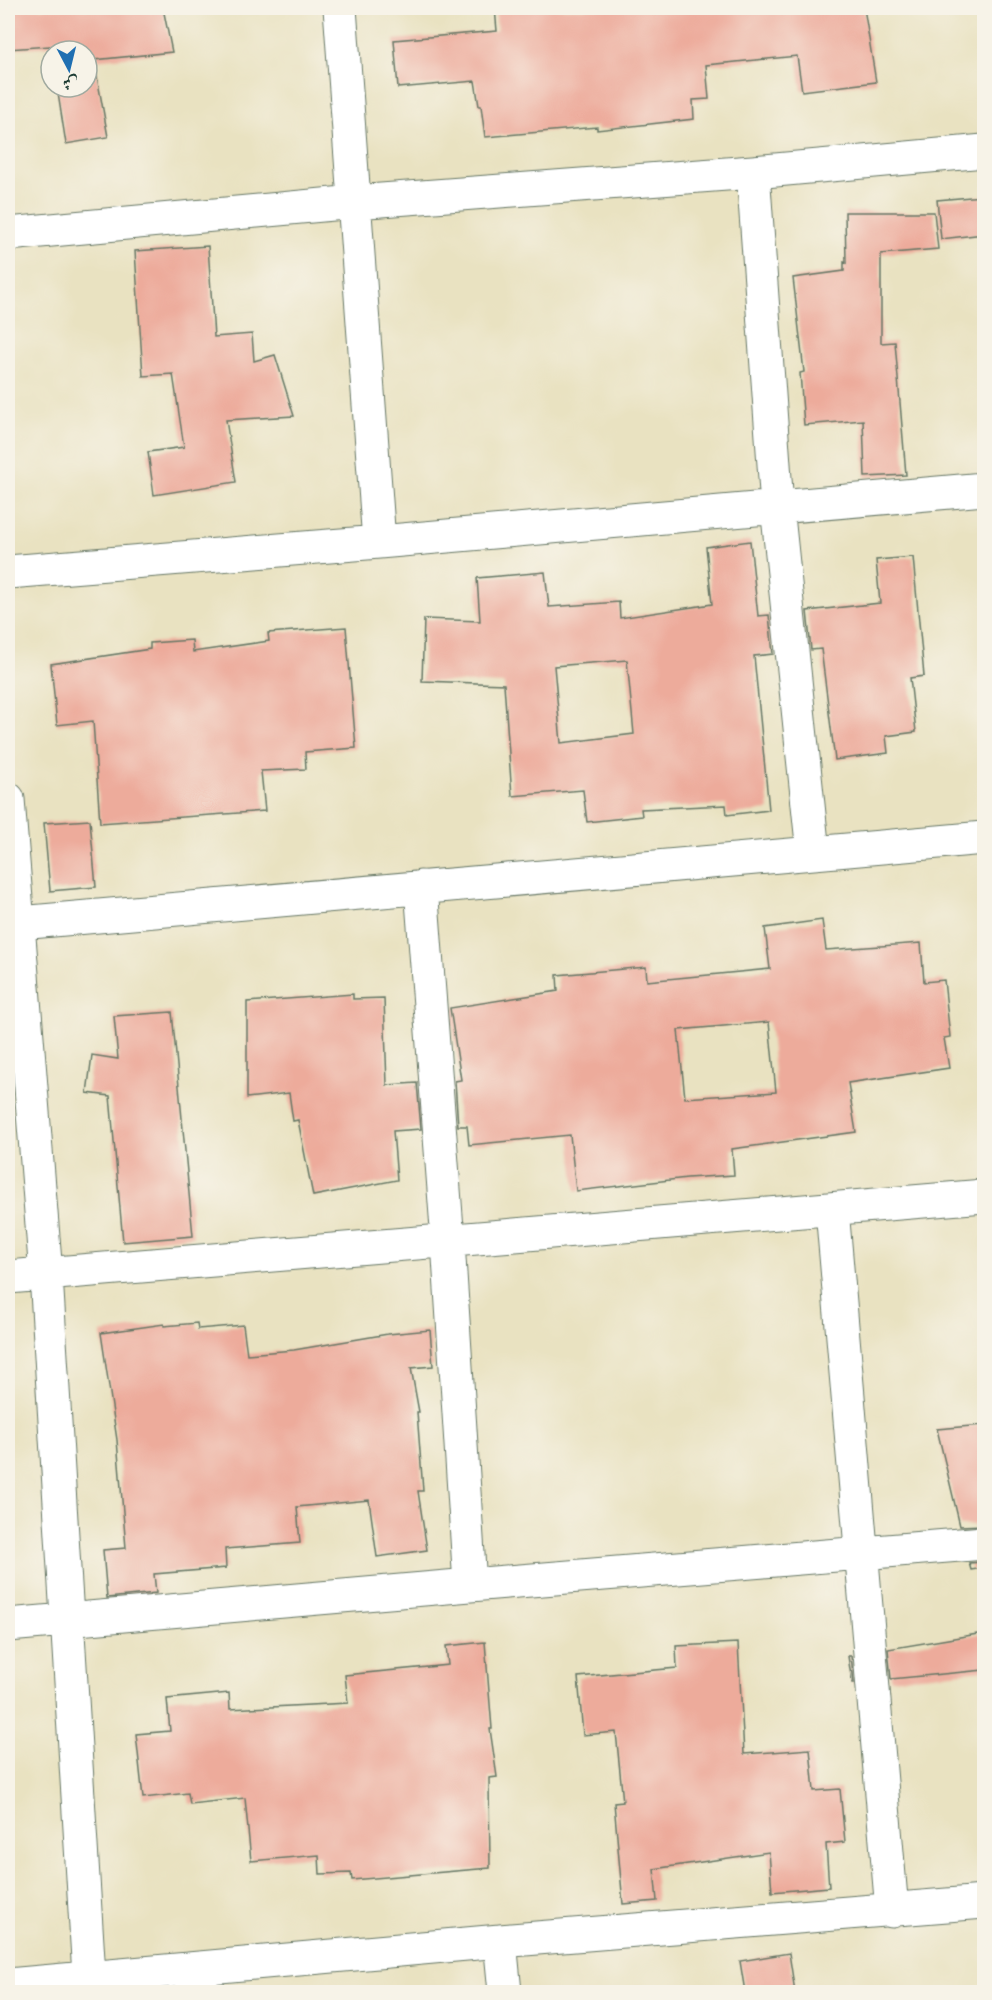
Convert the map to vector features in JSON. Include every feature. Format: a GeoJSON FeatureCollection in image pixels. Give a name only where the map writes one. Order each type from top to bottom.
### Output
{"type":"FeatureCollection","features":[{"type":"Feature","properties":{"kind":"street"},"geometry":{"type":"LineString","coordinates":[[340,8],[379,542]]}},
{"type":"Feature","properties":{"kind":"street"},"geometry":{"type":"LineString","coordinates":[[8,234],[355,202],[753,172],[984,151]]}},
{"type":"Feature","properties":{"kind":"street"},"geometry":{"type":"LineString","coordinates":[[753,172],[777,506],[813,853]]}},
{"type":"Feature","properties":{"kind":"street"},"geometry":{"type":"LineString","coordinates":[[8,572],[984,489]]}},
{"type":"Feature","properties":{"kind":"street"},"geometry":{"type":"LineString","coordinates":[[8,799],[12,923],[46,1275],[89,1986]]}},
{"type":"Feature","properties":{"kind":"street"},"geometry":{"type":"LineString","coordinates":[[12,923],[984,838]]}},
{"type":"Feature","properties":{"kind":"street"},"geometry":{"type":"LineString","coordinates":[[421,887],[448,1242],[470,1585]]}},
{"type":"Feature","properties":{"kind":"street"},"geometry":{"type":"LineString","coordinates":[[8,1278],[984,1196]]}},
{"type":"Feature","properties":{"kind":"street"},"geometry":{"type":"LineString","coordinates":[[832,1209],[892,1911]]}},
{"type":"Feature","properties":{"kind":"street"},"geometry":{"type":"LineString","coordinates":[[8,1625],[984,1543]]}},
{"type":"Feature","properties":{"kind":"street"},"geometry":{"type":"LineString","coordinates":[[8,1985],[89,1986],[500,1941],[984,1902]]}},
{"type":"Feature","properties":{"kind":"street"},"geometry":{"type":"LineString","coordinates":[[500,1941],[505,1992]]}},
{"type":"Feature","properties":{"kind":"building"},"geometry":{"type":"Polygon","coordinates":[[[163,8],[172,52],[99,59],[99,39],[39,39],[39,47],[8,49],[8,10],[163,8]]]}},
{"type":"Feature","properties":{"kind":"building"},"geometry":{"type":"Polygon","coordinates":[[[495,8],[864,8],[876,82],[802,91],[797,56],[706,65],[709,99],[693,100],[694,119],[597,130],[597,127],[485,137],[475,81],[398,88],[394,40],[497,31],[495,8]]]}},
{"type":"Feature","properties":{"kind":"building"},"geometry":{"type":"Polygon","coordinates":[[[99,88],[108,137],[66,144],[59,99],[99,99],[99,88]]]}},
{"type":"Feature","properties":{"kind":"building"},"geometry":{"type":"Polygon","coordinates":[[[982,196],[984,234],[941,239],[937,200],[982,196]]]}},
{"type":"Feature","properties":{"kind":"building"},"geometry":{"type":"Polygon","coordinates":[[[845,212],[934,212],[938,249],[881,254],[881,343],[895,342],[906,475],[865,477],[863,420],[804,425],[800,373],[804,372],[793,278],[844,271],[844,262],[846,263],[845,212]]]}},
{"type":"Feature","properties":{"kind":"building"},"geometry":{"type":"Polygon","coordinates":[[[208,246],[214,337],[252,334],[254,361],[275,355],[294,416],[226,420],[236,482],[154,495],[148,452],[184,447],[173,374],[143,376],[135,251],[208,246]]]}},
{"type":"Feature","properties":{"kind":"building"},"geometry":{"type":"Polygon","coordinates":[[[750,541],[758,616],[769,615],[773,654],[754,656],[769,810],[727,815],[726,805],[641,809],[642,816],[587,822],[583,790],[512,796],[504,684],[422,681],[424,619],[480,621],[477,578],[545,572],[549,607],[619,602],[620,618],[712,604],[706,547],[750,541]],[[627,660],[554,666],[561,743],[634,734],[627,660]]]}},
{"type":"Feature","properties":{"kind":"building"},"geometry":{"type":"Polygon","coordinates":[[[913,557],[924,676],[910,678],[916,732],[886,736],[888,753],[835,760],[821,649],[811,650],[807,611],[880,603],[876,560],[913,557]]]}},
{"type":"Feature","properties":{"kind":"building"},"geometry":{"type":"Polygon","coordinates":[[[346,627],[356,748],[305,752],[306,769],[261,771],[265,811],[100,823],[93,721],[57,725],[51,664],[150,649],[150,643],[192,640],[193,652],[269,641],[268,633],[346,627]]]}},
{"type":"Feature","properties":{"kind":"building"},"geometry":{"type":"Polygon","coordinates":[[[90,820],[96,887],[50,891],[44,823],[90,820]]]}},
{"type":"Feature","properties":{"kind":"building"},"geometry":{"type":"Polygon","coordinates":[[[822,920],[826,950],[921,943],[924,982],[944,980],[950,1037],[944,1038],[949,1068],[848,1083],[856,1132],[732,1149],[734,1175],[576,1191],[570,1135],[469,1145],[467,1126],[458,1126],[455,1081],[461,1080],[450,1008],[558,991],[557,975],[646,967],[647,981],[770,969],[765,928],[822,920]],[[769,1022],[678,1030],[685,1098],[776,1092],[769,1022]]]}},
{"type":"Feature","properties":{"kind":"building"},"geometry":{"type":"Polygon","coordinates":[[[353,994],[353,999],[384,998],[387,1085],[417,1083],[421,1129],[393,1131],[397,1180],[313,1196],[298,1120],[293,1121],[289,1093],[247,1098],[247,1002],[353,994]]]}},
{"type":"Feature","properties":{"kind":"building"},"geometry":{"type":"Polygon","coordinates":[[[172,1012],[193,1236],[123,1242],[110,1096],[87,1093],[92,1055],[118,1059],[114,1016],[172,1012]]]}},
{"type":"Feature","properties":{"kind":"building"},"geometry":{"type":"Polygon","coordinates":[[[197,1323],[198,1329],[243,1325],[247,1354],[294,1350],[388,1334],[430,1330],[433,1366],[411,1368],[419,1412],[417,1412],[423,1491],[418,1491],[427,1550],[377,1557],[369,1500],[297,1507],[300,1543],[225,1549],[226,1568],[154,1574],[156,1593],[107,1598],[103,1550],[126,1548],[117,1440],[101,1333],[164,1324],[164,1326],[197,1323]]]}},
{"type":"Feature","properties":{"kind":"building"},"geometry":{"type":"Polygon","coordinates":[[[983,1425],[984,1525],[960,1526],[937,1429],[983,1425]]]}},
{"type":"Feature","properties":{"kind":"building"},"geometry":{"type":"Polygon","coordinates":[[[984,1562],[984,1568],[971,1570],[969,1563],[984,1562]]]}},
{"type":"Feature","properties":{"kind":"building"},"geometry":{"type":"Polygon","coordinates":[[[984,1633],[984,1670],[891,1679],[888,1649],[984,1633]]]}},
{"type":"Feature","properties":{"kind":"building"},"geometry":{"type":"Polygon","coordinates":[[[485,1642],[492,1729],[490,1729],[497,1777],[489,1778],[490,1868],[352,1880],[351,1873],[320,1874],[319,1855],[251,1861],[245,1798],[190,1804],[188,1793],[143,1798],[136,1734],[170,1731],[167,1699],[229,1693],[230,1709],[348,1703],[345,1675],[448,1665],[446,1646],[485,1642]]]}},
{"type":"Feature","properties":{"kind":"building"},"geometry":{"type":"Polygon","coordinates":[[[738,1643],[744,1754],[810,1749],[814,1791],[840,1789],[845,1842],[826,1844],[829,1887],[772,1892],[769,1852],[654,1869],[657,1901],[623,1904],[614,1803],[623,1802],[616,1732],[583,1735],[578,1677],[677,1668],[676,1646],[738,1643]]]}},
{"type":"Feature","properties":{"kind":"building"},"geometry":{"type":"Polygon","coordinates":[[[848,1656],[851,1656],[854,1683],[852,1683],[848,1656]]]}},
{"type":"Feature","properties":{"kind":"building"},"geometry":{"type":"Polygon","coordinates":[[[789,1953],[795,1992],[745,1992],[740,1961],[789,1953]]]}}]}
